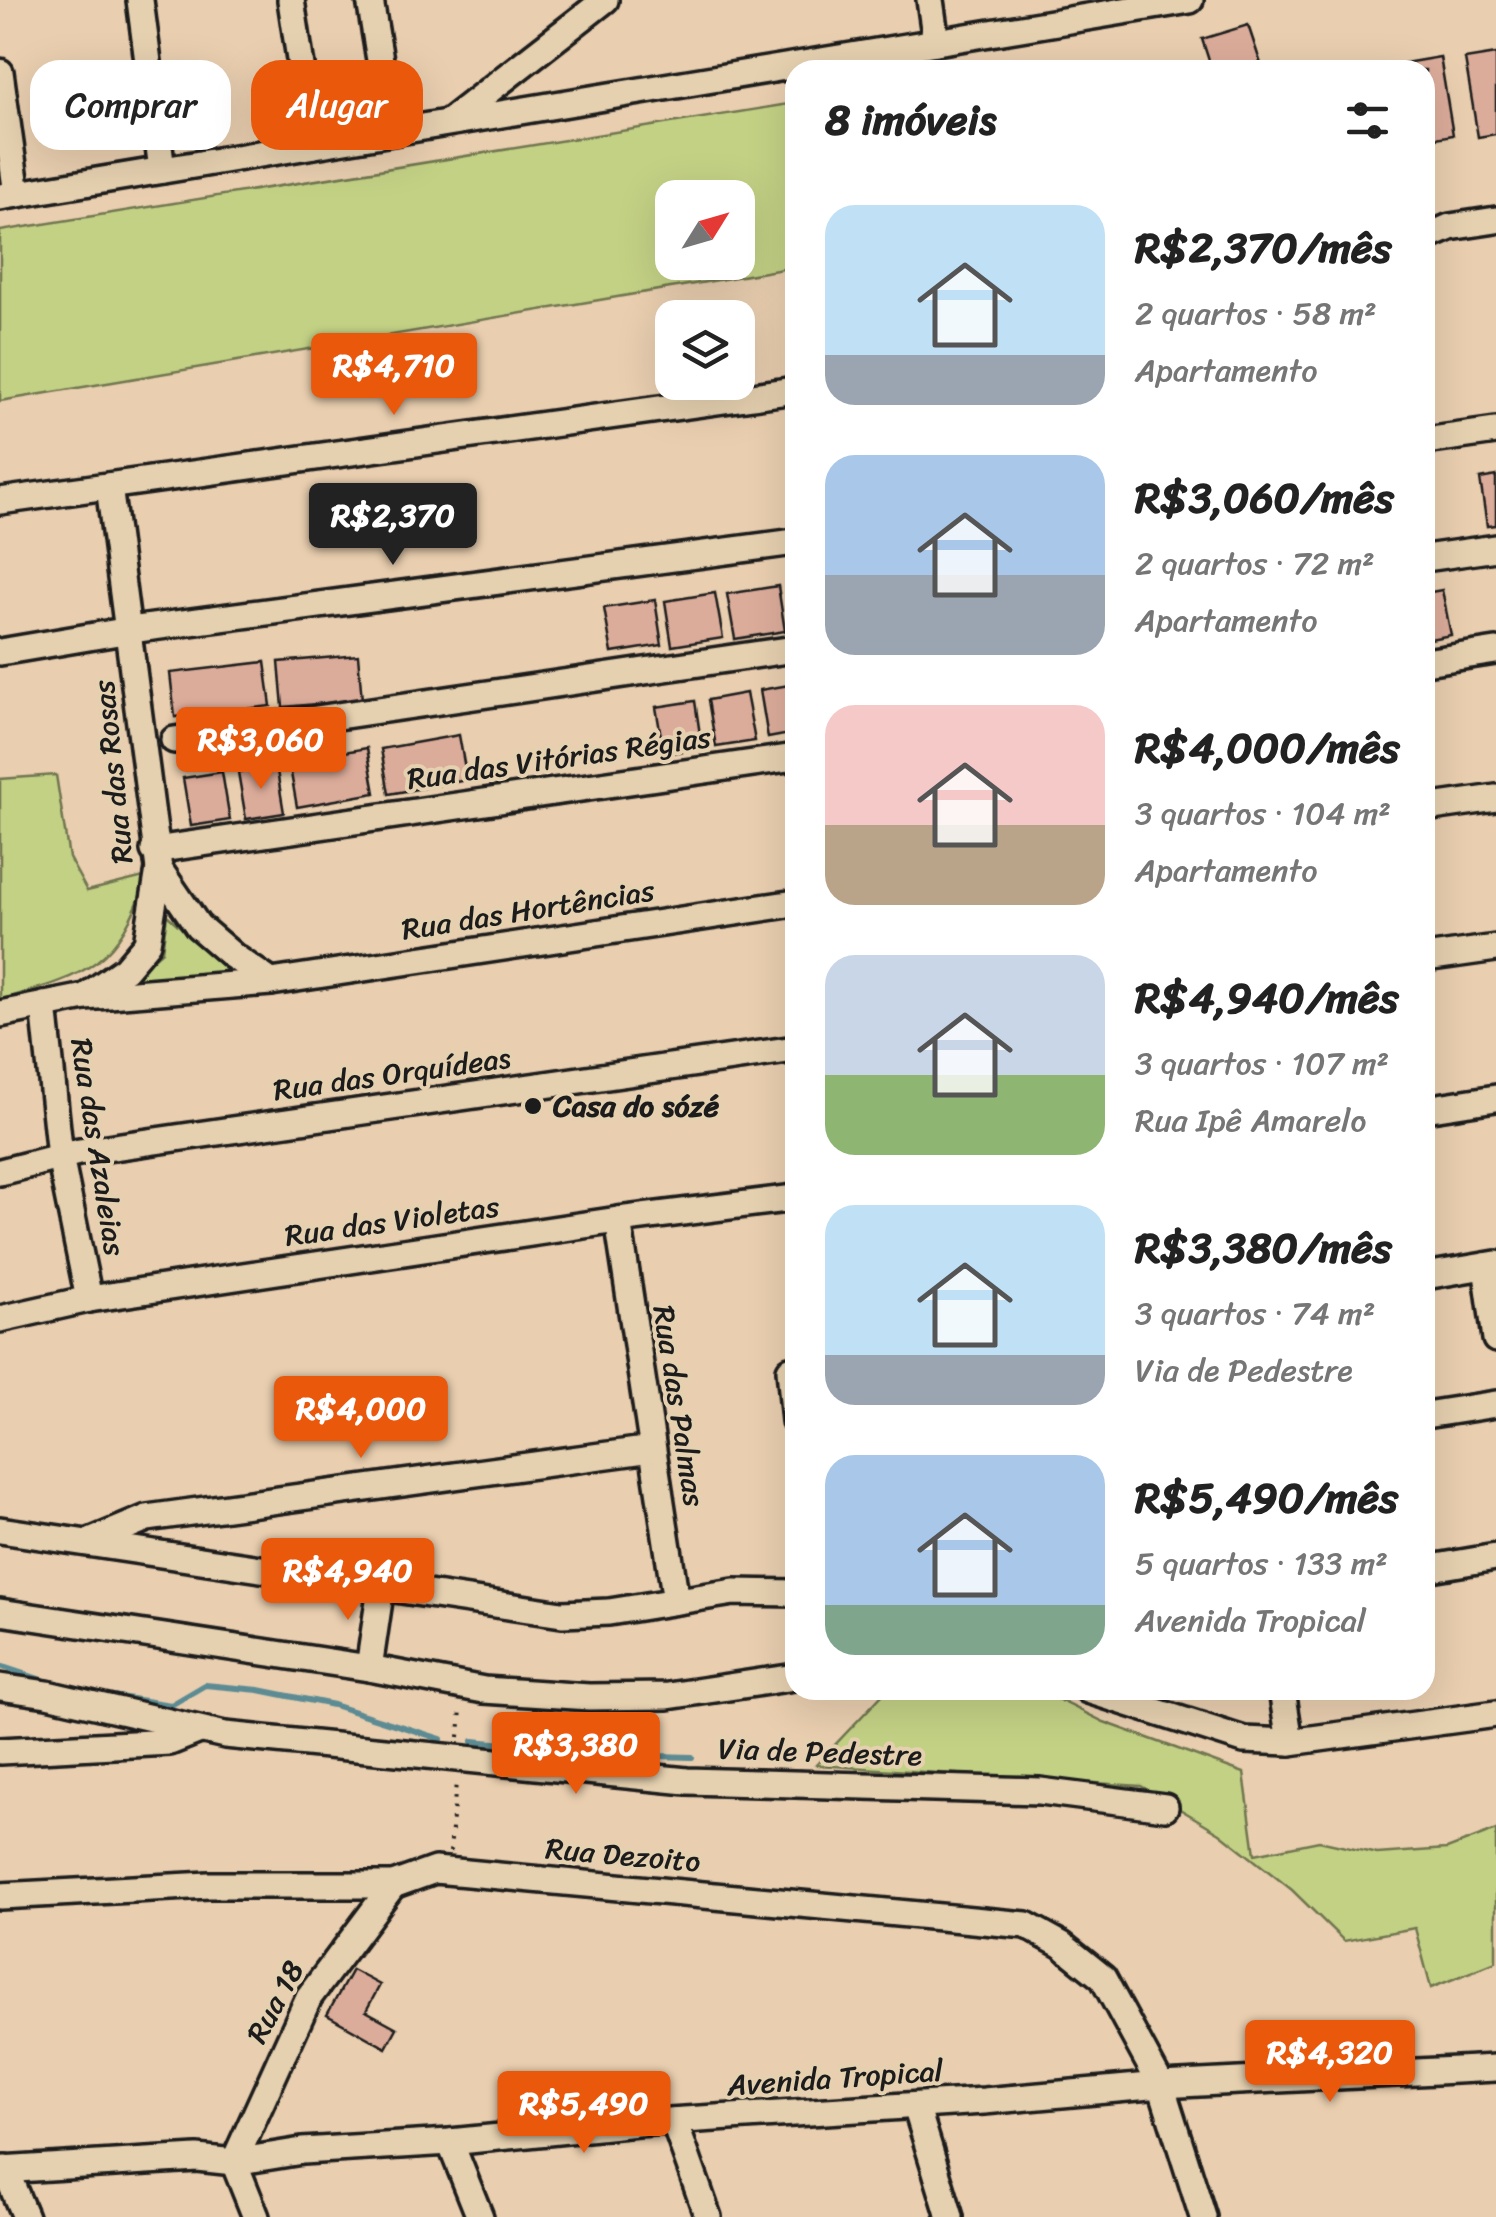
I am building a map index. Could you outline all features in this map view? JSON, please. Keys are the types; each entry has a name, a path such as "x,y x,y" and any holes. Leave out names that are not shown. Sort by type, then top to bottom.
{"street":[{"path":"140,0 162,170"},
{"path":"291,0 300,60"},
{"path":"370,0 380,60"},
{"path":"449,122 605,0"},
{"path":"930,0 936,42"},
{"path":"826,60 936,42 1087,8 1190,0"},
{"path":"423,127 785,67"},
{"path":"0,72 9,195 283,150"},
{"path":"1435,234 1450,227 1496,220"},
{"path":"0,501 785,391"},
{"path":"1435,440 1496,431"},
{"name":"Rua das Rosas","path":"0,1014 85,997 125,969 146,943 156,860 109,486"},
{"path":"0,652 130,630 785,543"},
{"path":"1435,557 1496,548"},
{"path":"174,740 785,650"},
{"path":"1435,660 1496,651"},
{"name":"Rua das Vitórias Régias","path":"156,860 785,758"},
{"path":"1435,807 1496,798"},
{"path":"156,860 198,926 271,982"},
{"name":"Rua das Hortências","path":"85,997 271,982 785,905"},
{"path":"1435,957 1496,948"},
{"name":"Rua das Azaleias","path":"44,1005 60,1156 89,1298"},
{"name":"Rua das Orquídeas","path":"0,1172 60,1156 785,1050"},
{"path":"1435,1107 1496,1098"},
{"name":"Rua das Violetas","path":"0,1318 89,1298 785,1199"},
{"name":"Rua das Palmas","path":"618,1220 676,1601"},
{"path":"1435,1274 1491,1265 1496,1339"},
{"path":"1435,1413 1496,1404"},
{"path":"88,1543 147,1518 652,1449"},
{"path":"0,1530 562,1614 609,1612 734,1592 785,1593"},
{"path":"1435,1567 1496,1557"},
{"path":"370,1668 381,1587"},
{"path":"0,1612 370,1668 484,1690 668,1696 785,1678"},
{"name":"Via de Pedestre","path":"0,1687 225,1735 687,1781 1040,1791 1165,1808"},
{"path":"1140,1700 1244,1740 1290,1742 1496,1714"},
{"path":"1284,1700 1290,1742"},
{"path":"0,1751 170,1742 200,1730"},
{"name":"Rua Dezoito","path":"0,1896 210,1884 392,1884 436,1870 1026,1925 1062,1945 1103,1978 1161,2085 1203,2217"},
{"name":"Rua 18","path":"234,2162 309,1996 392,1884"},
{"name":"Avenida Tropical","path":"2,2169 197,2158 234,2162 302,2151 674,2121 1161,2085 1496,2068"},
{"path":"916,2106 950,2217"},
{"path":"674,2121 708,2217"},
{"path":"450,2142 480,2217"},
{"path":"234,2162 256,2217"},
{"path":"2,2169 25,2217"}],"green space":[{"path":"785,105 785,269 755,274 755,180 655,180 655,280 718,280 0,401 0,231"},
{"path":"56,775 69,858 87,891 148,876 124,931 95,963 56,983 0,1000 0,779"},
{"path":"167,915 236,977 126,982 162,951"},
{"path":"877,1700 1059,1700 1104,1722 1244,1773 1255,1854 1319,1841 1377,1854 1447,1849 1496,1830 1496,1962 1431,1988 1415,1928 1344,1941 1292,1890 1220,1833 1141,1786 816,1765"}],"building":[{"path":"1248,25 1260,60 1209,60 1202,39"},
{"path":"1496,54 1496,134 1478,137 1465,59"},
{"path":"1440,57 1453,135 1435,138 1435,60 1422,60"},
{"path":"1496,476 1496,525 1487,526 1480,479"},
{"path":"778,586 785,631 735,639 727,594"},
{"path":"1442,590 1451,635 1435,638 1435,591"},
{"path":"715,593 723,638 672,646 665,601"},
{"path":"655,600 662,645 612,653 604,608"},
{"path":"358,655 362,700 283,707 279,662"},
{"path":"265,662 271,706 175,717 170,673"},
{"path":"785,686 785,735 768,738 760,690"},
{"path":"746,693 755,741 716,747 708,700"},
{"path":"695,701 702,748 664,754 656,707"},
{"path":"459,735 467,780 389,794 381,749"},
{"path":"367,748 375,793 297,807 289,762"},
{"path":"276,765 284,813 246,819 238,772"},
{"path":"222,772 230,820 191,826 183,778"},
{"path":"352,1970 380,1985 366,2011 397,2028 386,2048 327,2015"}],"waterway":[{"path":"0,1666 54,1684"},
{"path":"106,1695 171,1705 205,1685 259,1690 333,1705 441,1739"},
{"path":"473,1741 618,1755 692,1757"}],"place":[{"name":"Casa do sózé","path":"533,1106"}]}
